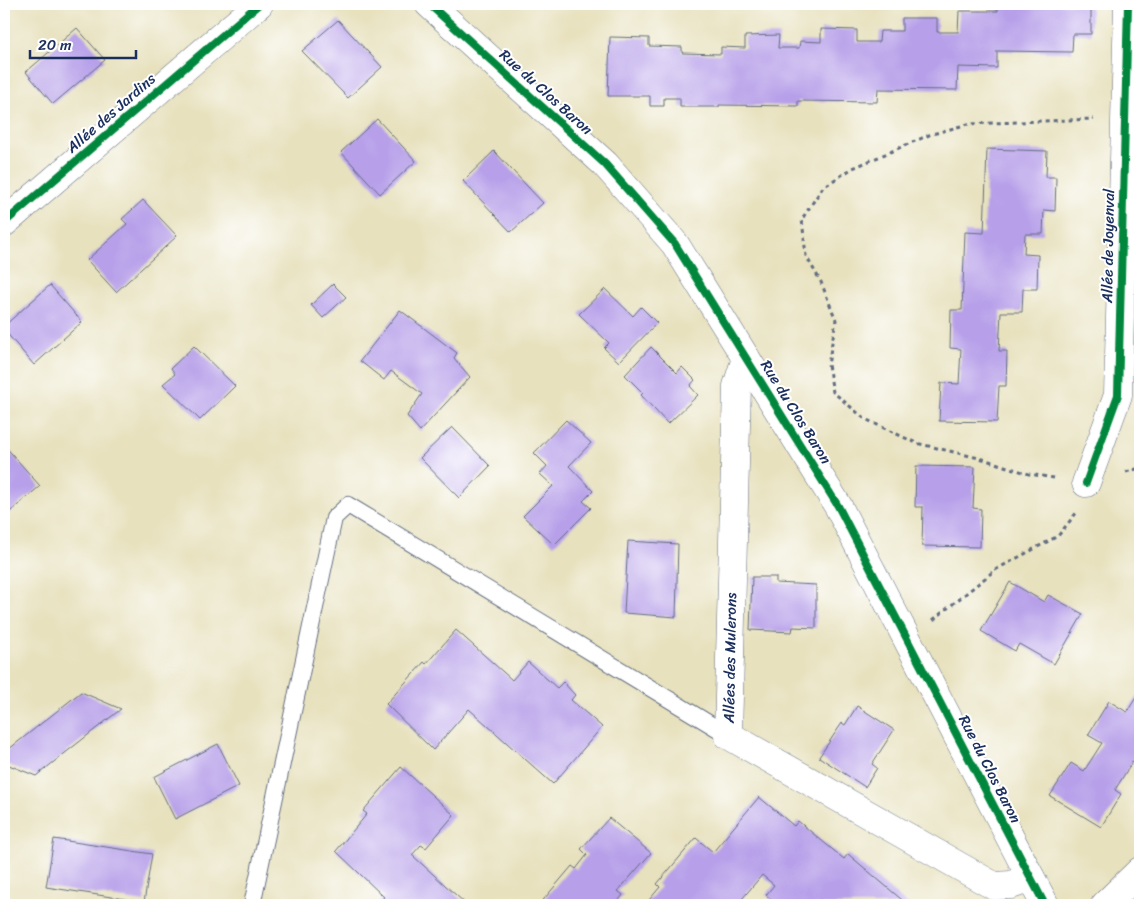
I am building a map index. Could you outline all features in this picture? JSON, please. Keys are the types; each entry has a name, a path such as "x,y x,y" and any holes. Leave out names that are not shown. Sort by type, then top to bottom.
{"street":[{"name":"Allée des Jardins","path":"4,223 259,4"},
{"name":"Rue du Clos Baron","path":"429,4 605,164 676,244 838,506 1045,905"},
{"name":"Allée de Joyenval","path":"1086,483 1118,395 1128,4"},
{"name":"Allées des Mulerons","path":"746,358 737,386 728,735 994,886 1012,885 1031,878"},
{"path":"1106,905 1140,871"}],"lane":[{"path":"252,905 334,518 348,505 728,735"}],"path":[{"path":"908,641 995,570 1058,536 1077,512 1086,483 1029,474 982,458 916,443 865,419 833,392 828,365 836,320 821,282 806,256 802,219 823,187 852,168 929,135 968,124 1125,118"}],"building":[{"path":"998,4 1091,4 1091,34 1073,34 1072,52 997,51 997,68 958,67 957,90 878,89 877,102 798,101 798,106 719,105 719,107 680,107 680,98 664,98 664,106 650,106 650,96 608,96 610,37 649,38 649,46 682,47 682,53 721,54 721,47 745,48 745,36 779,35 778,48 799,48 800,41 821,42 821,29 857,30 857,42 879,42 880,31 902,31 902,18 937,18 937,32 958,32 959,11 998,11"},
{"path":"338,20 382,67 348,98 302,51"},
{"path":"77,28 105,60 53,104 26,72"},
{"path":"377,119 416,161 380,194 341,152"},
{"path":"987,149 1047,151 1046,177 1056,177 1055,211 1044,210 1043,234 1025,234 1024,254 1038,255 1037,289 1023,289 1022,312 1001,312 999,351 1007,351 1006,386 999,386 997,422 939,421 941,383 959,384 961,349 950,348 951,310 962,310 965,232 984,233"},
{"path":"494,151 543,203 511,232 463,181"},
{"path":"143,200 177,236 116,292 87,260 127,224 122,219"},
{"path":"333,284 346,297 323,318 311,305"},
{"path":"50,285 82,322 34,365 4,330 4,326"},
{"path":"605,289 633,316 641,307 657,323 619,362 604,348 609,343 579,314"},
{"path":"400,310 457,353 454,358 470,377 420,431 407,416 422,394 391,371 384,380 360,361"},
{"path":"194,346 235,386 200,420 163,384 175,374 171,368"},
{"path":"651,347 677,373 682,367 695,380 690,386 698,395 668,424 641,395 643,393 625,375"},
{"path":"566,420 591,443 569,466 593,491 583,501 591,508 554,545 523,516 553,486 540,474 547,466 534,453"},
{"path":"452,427 490,466 459,498 420,458"},
{"path":"4,445 40,486 4,517"},
{"path":"916,466 975,467 973,508 981,509 980,547 922,546 923,507 915,507"},
{"path":"628,541 678,544 676,617 624,613"},
{"path":"752,577 776,577 776,583 816,585 816,628 793,627 792,632 750,630"},
{"path":"1010,582 1044,602 1048,595 1083,614 1054,664 1019,644 1015,651 981,631"},
{"path":"456,630 512,680 528,662 557,688 563,682 575,695 571,700 602,727 553,784 469,709 433,750 386,704 424,662 426,664"},
{"path":"1140,691 1140,761 1137,766 1132,762 1115,790 1121,794 1101,827 1050,796 1071,763 1084,771 1102,743 1088,735 1109,701 1127,712"},
{"path":"81,692 121,709 36,776 4,763 4,753"},
{"path":"857,706 894,730 872,764 877,768 865,787 819,757 842,723 845,725"},
{"path":"218,744 239,786 175,819 154,777"},
{"path":"401,767 454,815 426,848 421,845 412,855 467,905 376,905 384,897 336,851 367,814 363,811"},
{"path":"759,797 794,826 798,821 844,859 848,854 908,905 778,905 766,895 774,885 762,875 737,905 645,905 660,887 657,884 696,838 713,852"},
{"path":"609,818 651,853 618,891 623,895 615,905 539,905 572,866 576,869 587,855 581,849"},
{"path":"54,839 152,854 144,902 46,887"}],"cycle path":[{"path":"4,223 259,4"},
{"path":"429,4 605,164 675,244 838,506 1045,905"},
{"path":"1086,483 1118,395 1128,4"}]}
